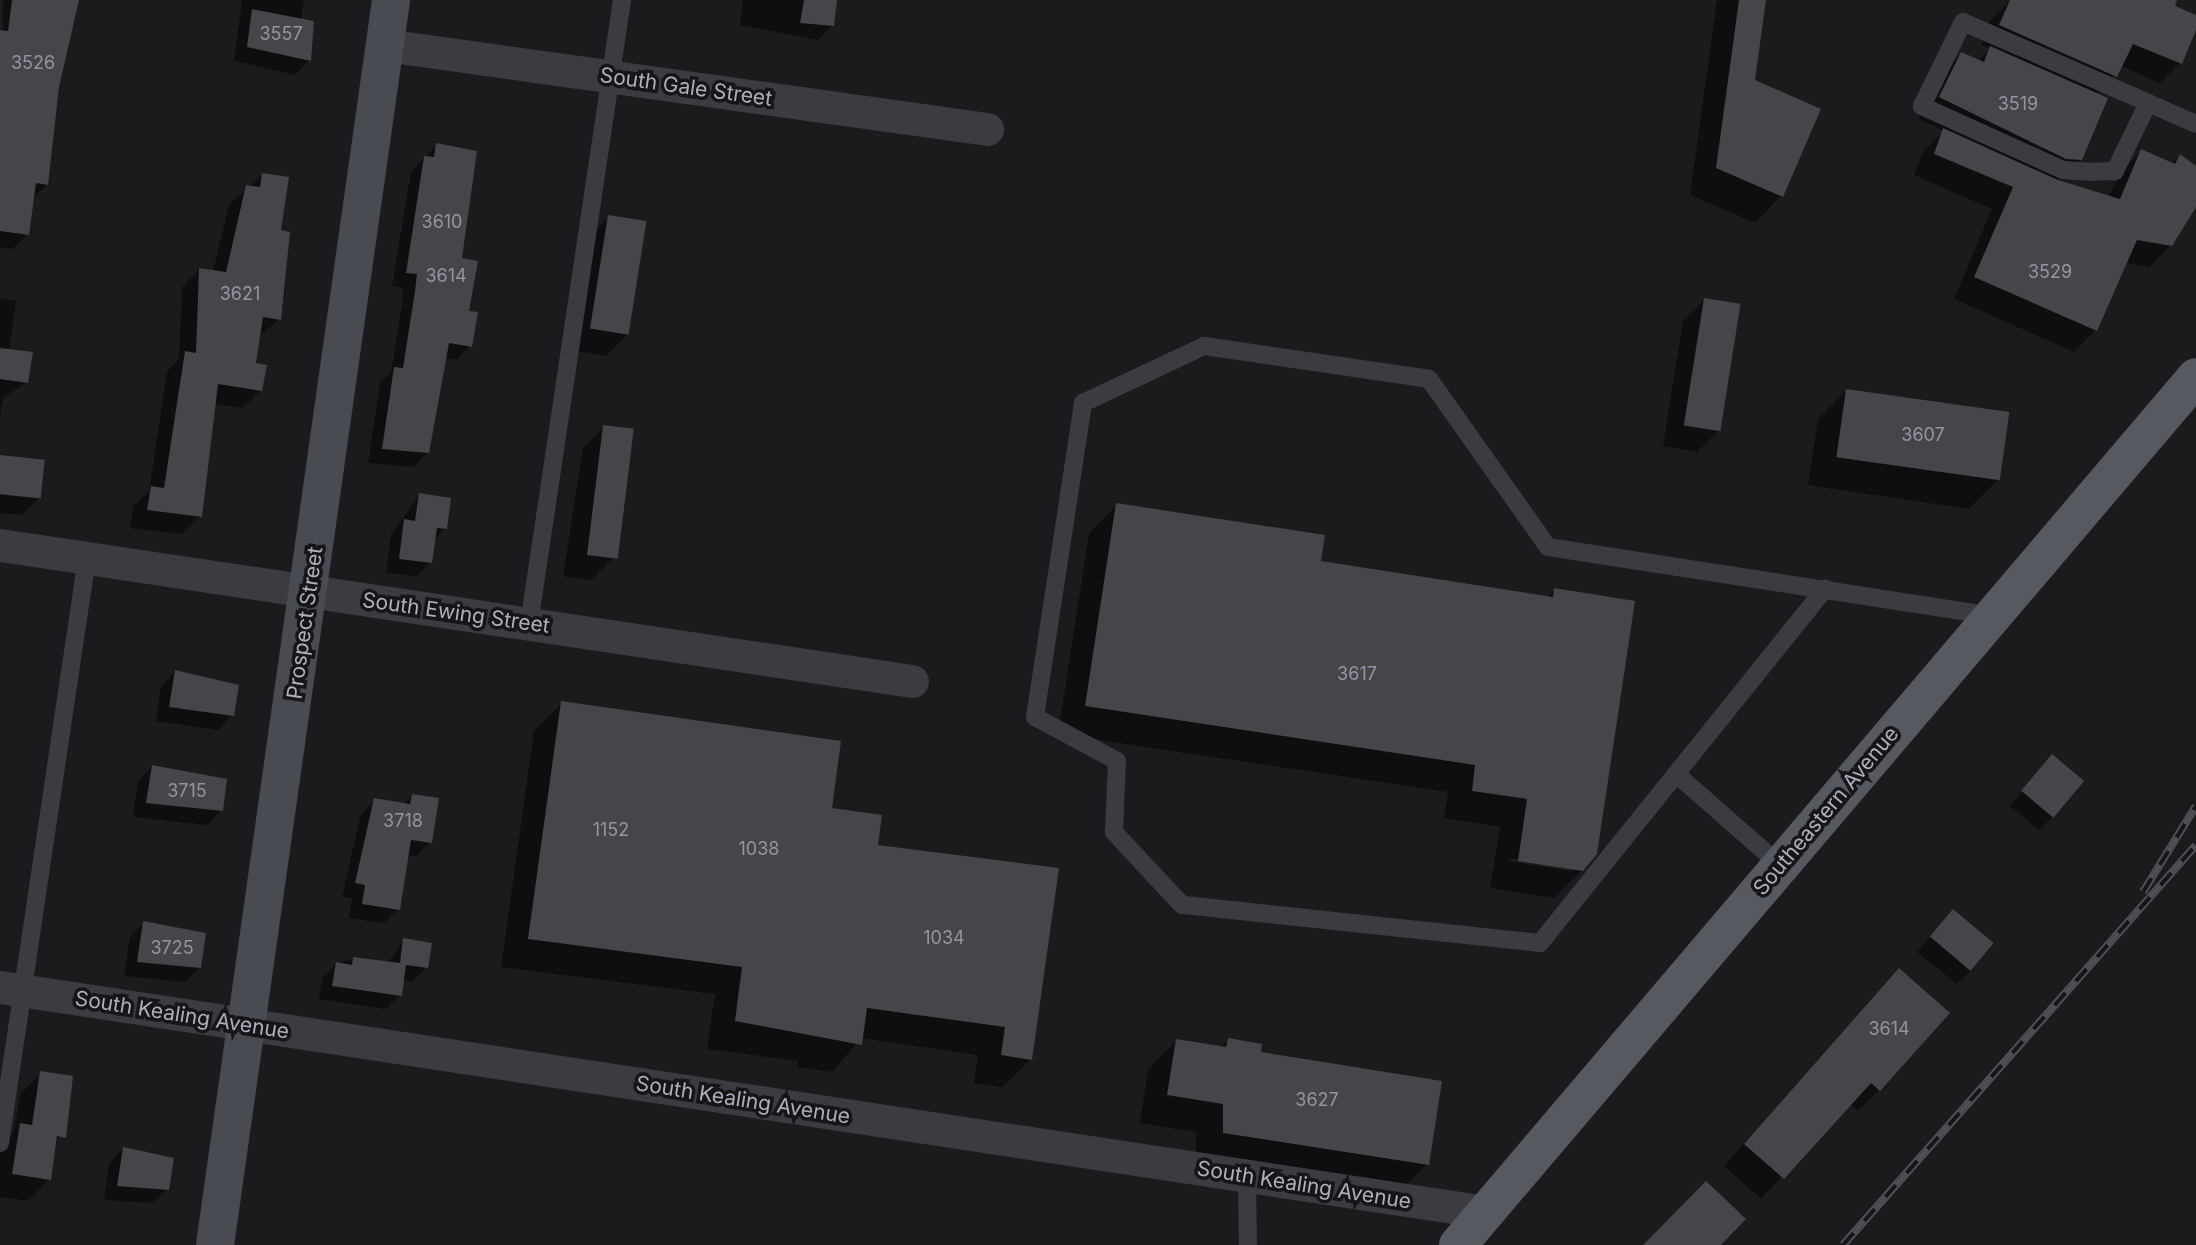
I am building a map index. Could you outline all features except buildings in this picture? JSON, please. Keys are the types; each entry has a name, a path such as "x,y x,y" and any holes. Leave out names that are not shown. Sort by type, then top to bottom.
{"main road":[{"name":"Prospect Street","path":"215,1245 310,592 391,0"},
{"name":"Southeastern Avenue","path":"1458,1245 2196,377"}],"street":[{"name":"South Gale Street","path":"385,45 987,130"},
{"name":"South Ewing Street","path":"0,545 912,681"},
{"name":"South Kealing Avenue","path":"10,989 1486,1212"}],"lane":[{"path":"529,624 622,0"},
{"path":"2148,103 2115,171 2092,172 2063,170 1922,106 1963,22 2196,124"},
{"path":"1825,589 1540,943 1182,905 1114,832 1117,761 1035,717 1083,403 1204,346 1429,379 1548,547 1825,589 1993,616"},
{"path":"0,1143 10,989 86,558"},
{"path":"1676,774 1780,865"},
{"path":"1247,1176 1248,1245"}],"railway":[{"path":"2143,892 2196,806"},
{"path":"1843,1245 2196,845"}]}
